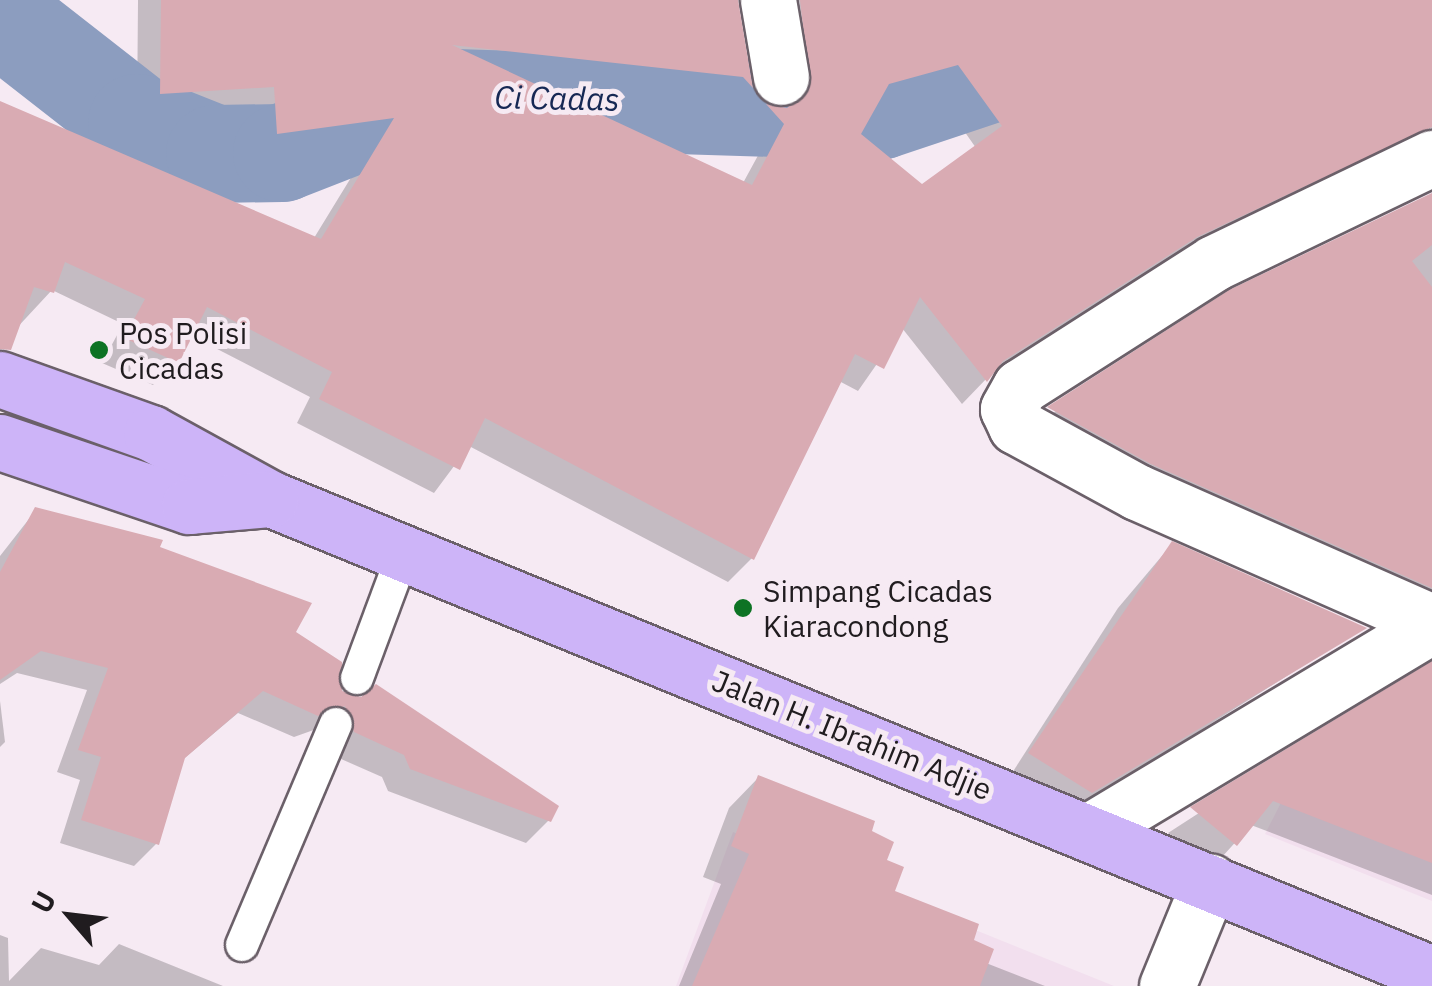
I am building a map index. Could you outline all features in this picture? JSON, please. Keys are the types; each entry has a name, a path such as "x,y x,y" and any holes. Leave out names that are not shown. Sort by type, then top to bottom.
{"main road":[{"name":"Jalan H. Ibrahim Adjie","path":"0,379 151,434 271,499 406,549 1432,974"},
{"name":"Jalan H. Ibrahim Adjie","path":"0,442 190,506 271,499"}],"street":[{"path":"768,0 780,77"},
{"path":"1432,158 1214,262 1020,387 1008,409 1016,426 1137,492 1432,624"},
{"path":"1088,832 1432,624"},
{"path":"1167,986 1210,881"}],"lane":[{"path":"356,678 406,549"},
{"path":"242,944 336,724"}],"shaded area":[{"path":"1432,656 1432,901 1265,834 1330,706"},
{"path":"733,832 1114,986 676,986"}],"building":[{"path":"161,0 738,0 753,88 743,77 452,45 752,185 784,124 766,104 787,108 810,87 800,0 1432,0 1432,127 1197,237 1003,361 987,382 920,297 884,369 855,354 754,560 485,418 460,470 319,399 332,372 207,307 179,363 124,338 145,299 65,262 54,293 34,287 11,350 0,349 0,101 321,239 394,118 277,134 274,87 160,94","holes":["958,65 1002,126 922,184 861,134 889,84"]},
{"path":"1432,193 1432,245 1412,261 1432,287 1432,588 1151,464 1047,407 1229,290"},
{"path":"35,507 163,540 160,547 312,603 296,632 342,662 342,691 361,697 376,684 559,806 551,822 410,769 404,755 354,732 345,706 318,716 263,691 185,758 159,845 81,820 101,757 78,750 108,668 41,651 0,680 0,572"},
{"path":"1172,541 1367,628 1092,793 1028,753"},
{"path":"1432,661 1432,863 1273,801 1237,846 1190,807"},
{"path":"758,775 875,821 872,831 894,842 887,860 904,867 895,891 979,924 974,940 994,949 980,986 692,986 749,854 731,846"}],"waterway":[{"name":"Ci Cadas","path":"0,16 137,123 215,154 282,153 425,97 879,111 1055,52 1145,0"}],"place":[{"name":"Pos Polisi Cicadas","path":"99,350"},
{"name":"Simpang Cicadas Kiaracondong","path":"743,608"}]}
